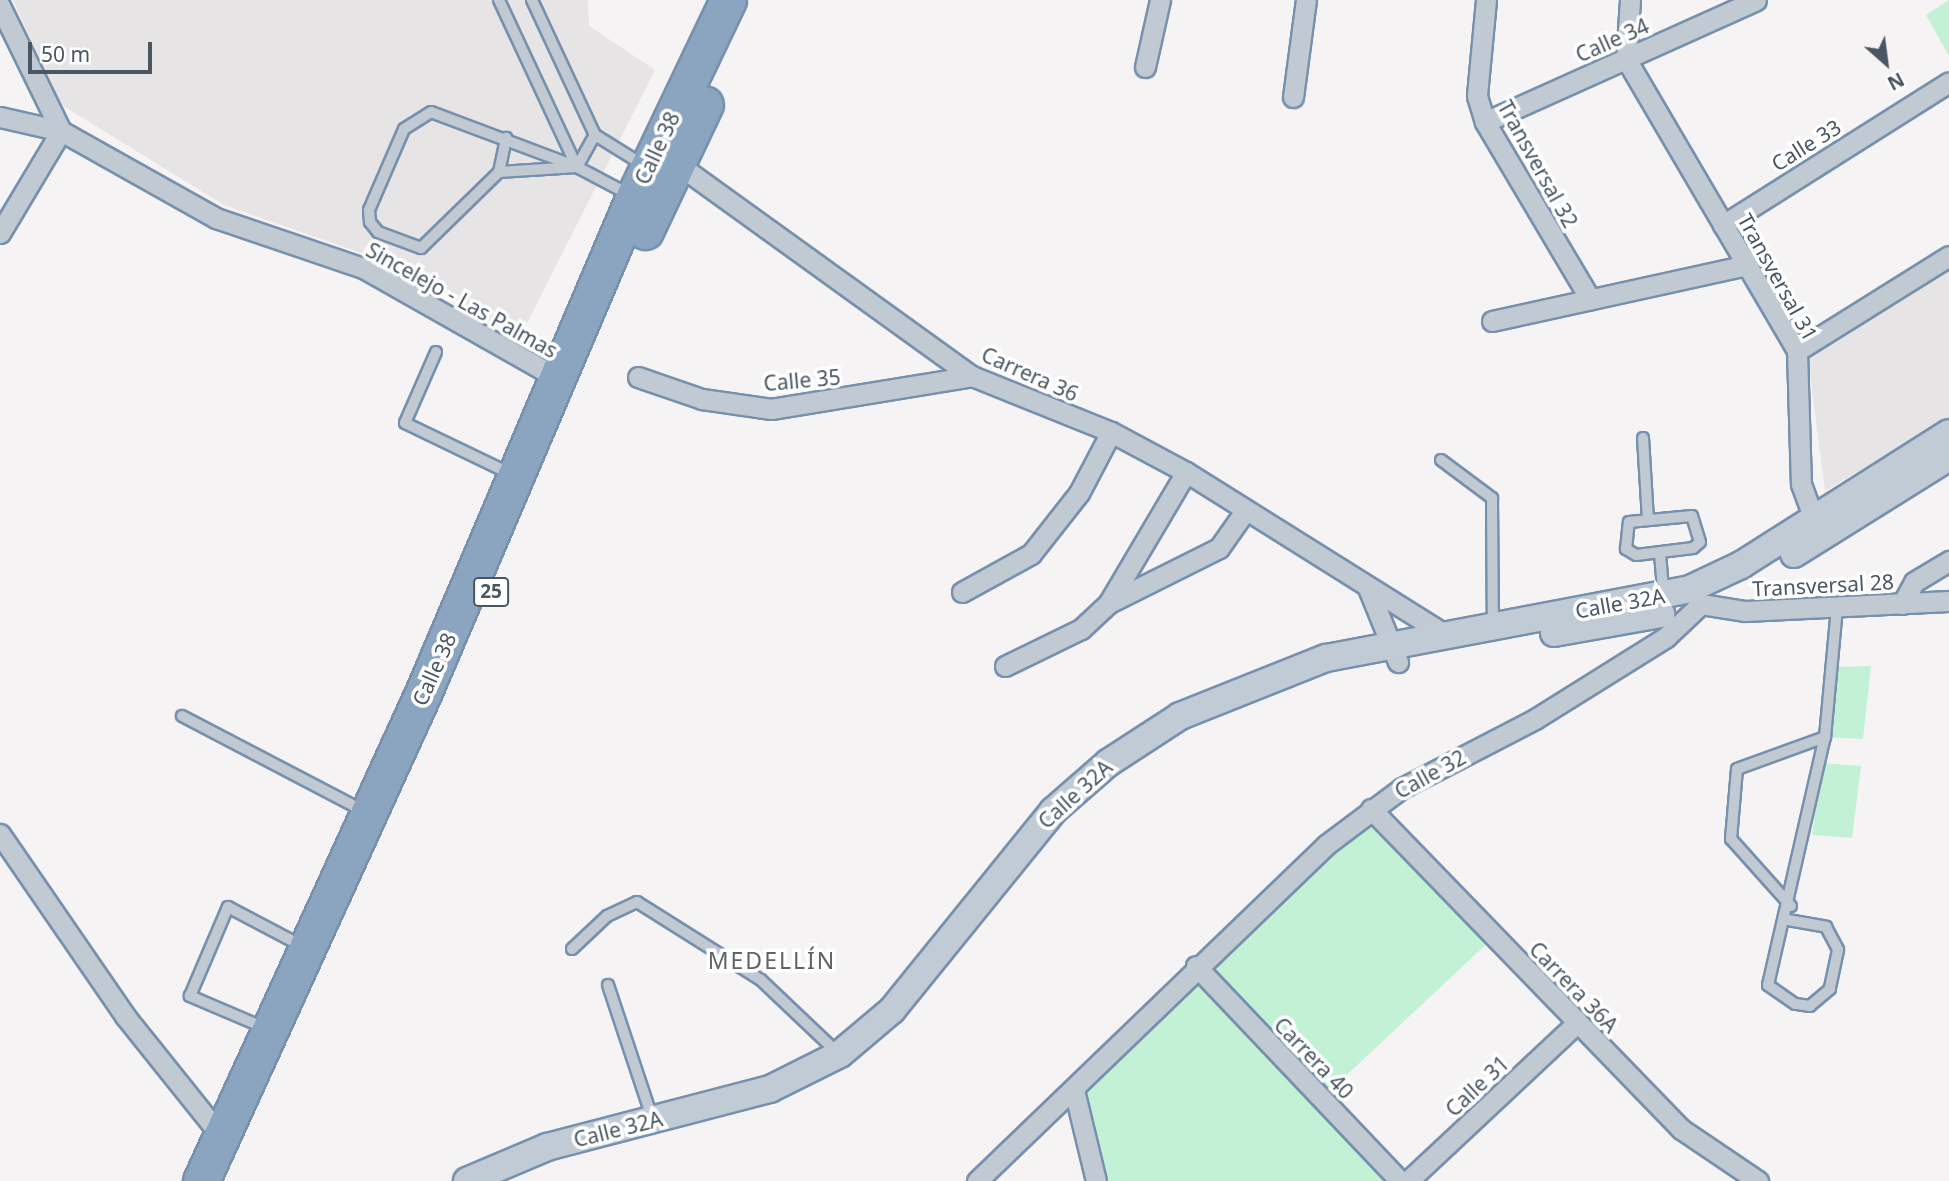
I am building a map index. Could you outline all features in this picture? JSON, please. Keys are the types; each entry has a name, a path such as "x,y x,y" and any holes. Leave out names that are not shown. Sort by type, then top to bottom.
{"highway":[{"name":"Calle 38","path":"215,1168 444,701 728,0"},
{"name":"Calle 38","path":"215,1168 269,1030 370,814 556,377 657,177 751,0"}],"main road":[{"name":"Calle 32","path":"1701,604 1817,529 1949,433"},
{"name":"Calle 32","path":"1769,549 1817,529 1949,457"},
{"name":"Calle 32A","path":"467,1181 547,1147 770,1089 840,1054 901,1000 1025,839 1108,763 1180,716 1240,687 1326,659 1392,644 1664,596 1707,582 1769,549"},
{"path":"1616,604 1701,604 1769,549"},
{"name":"Calle 32A","path":"505,1181 553,1162 778,1104 828,1080 903,1022 1038,850 1119,776 1240,706 1322,678 1392,644 1701,604"}],"street":[{"path":"1144,67 1160,0"},
{"path":"1293,97 1306,0"},
{"name":"Transversal 32","path":"1486,0 1477,96 1485,122 1590,299"},
{"path":"1626,59 1630,0"},
{"name":"Calle 34","path":"1485,122 1756,0"},
{"path":"0,6 61,131 0,233"},
{"name":"Transversal 31","path":"1626,59 1797,351 1801,484 1817,529"},
{"name":"Calle 33","path":"1723,225 1949,82"},
{"name":"Sincelejo - Las Palmas","path":"0,117 61,131 216,218 363,268 556,377"},
{"name":"Carrera 36","path":"657,177 972,376 1111,432 1186,472 1446,635"},
{"path":"1797,351 1949,256"},
{"path":"1492,321 1745,265"},
{"name":"Calle 35","path":"638,377 702,399 771,409 972,376"},
{"path":"962,592 1031,554 1079,493 1111,432"},
{"path":"1108,604 1186,472"},
{"path":"1005,666 1081,629 1108,604 1219,548 1245,511"},
{"path":"1902,604 1914,582 1949,561"},
{"path":"1368,588 1392,644"},
{"name":"Transversal 28","path":"1701,604 1730,611 1949,601"},
{"name":"Calle 32","path":"977,1181 1073,1090 1195,966 1371,808 1535,719 1666,637 1701,604"},
{"path":"1392,644 1404,609"},
{"name":"Carrera 36A","path":"1371,808 1576,1024 1681,1129 1758,1181"},
{"path":"0,834 125,1016 215,1168"},
{"name":"Carrera 40","path":"1195,966 1400,1181"},
{"name":"Calle 31","path":"1408,1181 1576,1024"},
{"path":"1073,1090 1096,1181"}],"lane":[{"path":"499,0 577,167"},
{"path":"532,0 595,135 657,177"},
{"path":"506,138 499,172 432,244 409,246 370,222 369,210 404,129 416,118 448,115 506,138 577,167"},
{"path":"577,167 595,135"},
{"path":"499,172 577,167 657,177"},
{"path":"436,352 405,423 513,475"},
{"path":"1643,438 1648,520"},
{"path":"1441,460 1492,498 1493,626"},
{"path":"1692,516 1699,522 1698,546 1660,554 1626,549 1625,527 1648,520 1692,516"},
{"path":"1660,554 1664,596"},
{"path":"1788,920 1826,927 1838,950 1830,989 1810,1006 1795,1004 1768,985 1788,920 1825,737 1837,607"},
{"path":"181,716 370,814"},
{"path":"1791,906 1731,839 1737,769 1825,737"},
{"path":"572,948 607,916 637,902 761,980 840,1054"},
{"path":"269,1030 190,996 228,907 307,949"},
{"path":"608,985 654,1121"}],"shaded area":[{"path":"13,0 588,0 589,26 655,70 519,339 404,268 224,205 60,104"},
{"path":"1949,270 1949,417 1825,491 1808,359"}],"green space":[{"path":"1949,0 1949,56 1926,15"},
{"path":"1871,666 1863,739 1827,737 1835,667"},
{"path":"1822,763 1861,766 1852,838 1812,835"},
{"path":"1371,809 1494,937 1322,1098 1400,1181 1096,1181 1074,1090"}],"district":[{"name":"MEDELLÍN","path":"772,960"}]}
